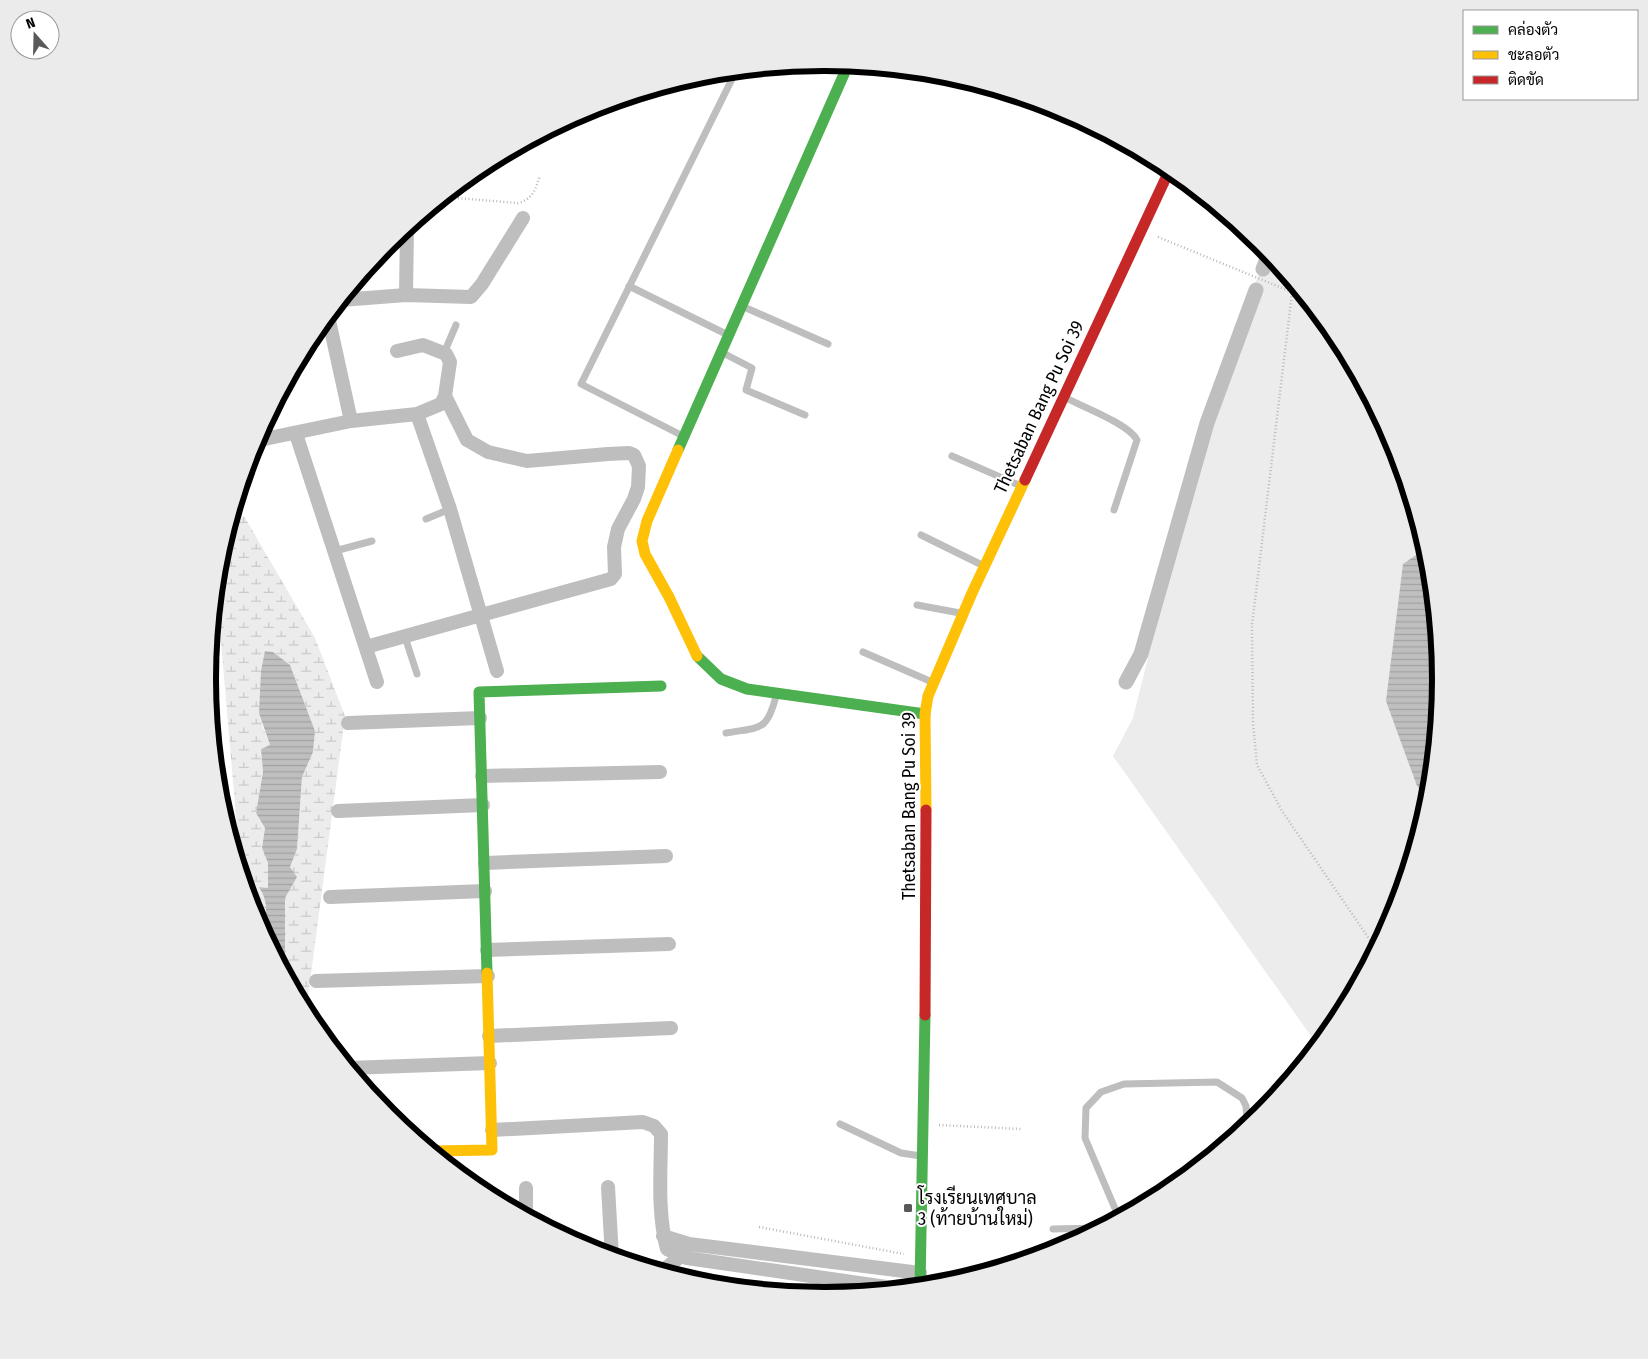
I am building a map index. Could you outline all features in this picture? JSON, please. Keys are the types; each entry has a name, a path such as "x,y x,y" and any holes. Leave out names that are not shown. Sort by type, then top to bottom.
{"street":[{"path":"845,72 643,530 642,541 645,554 669,597 690,644 704,665 721,679 747,689 925,714"},
{"name":"Thetsaban Bang Pu Soi 39","path":"920,1280 927,885 925,714 932,682 1140,229 1166,177"},
{"path":"349,299 406,295 471,297 482,284 523,218"},
{"path":"406,295 407,237"},
{"path":"330,325 351,421"},
{"path":"265,439 351,421 417,414 441,404 445,396 450,362 444,354 423,345 396,351"},
{"path":"366,647 480,616 614,576 614,547 618,529 634,499 638,487 639,466 634,455 629,453 527,461 488,452 468,440 445,396"},
{"path":"417,414 450,509 497,671"},
{"path":"296,434 377,682"},
{"path":"441,1152 492,1150 479,692 661,686"},
{"path":"348,723 480,718"},
{"path":"482,776 660,772"},
{"path":"338,811 483,805"},
{"path":"484,863 666,856"},
{"path":"330,897 485,891"},
{"path":"487,950 669,944"},
{"path":"316,981 488,976"},
{"path":"489,1036 671,1028"},
{"path":"356,1068 490,1063"},
{"path":"492,1130 643,1122 654,1126 661,1134 663,1236 667,1248 681,1256 697,1260 874,1285"},
{"path":"608,1187 612,1249"},
{"path":"526,1188 526,1209"},
{"path":"663,1236 689,1244 920,1280"},
{"path":"667,1267 681,1256"}],"lane":[{"path":"684,436 581,384 732,78"},
{"path":"629,286 728,335"},
{"path":"742,306 828,344"},
{"path":"444,354 456,325"},
{"path":"721,351 752,368 746,390 805,415"},
{"path":"1063,397 1119,425 1132,433 1137,440 1114,510"},
{"path":"952,456 1022,486"},
{"path":"426,519 450,509"},
{"path":"921,535 985,566"},
{"path":"334,551 372,541"},
{"path":"916,605 963,614"},
{"path":"405,637 417,674"},
{"path":"863,652 932,682"},
{"path":"726,733 759,727 766,723 771,717 777,693"},
{"path":"1117,1212 1086,1138 1086,1108 1102,1092 1124,1084 1217,1082 1242,1098 1246,1106 1247,1117"},
{"path":"840,1124 901,1153 921,1156"},
{"path":"1053,1229 1086,1228"}],"path":[{"path":"453,198 518,203 528,200 533,194 540,176"},
{"path":"1140,229 1292,293 1252,625 1253,723 1257,765 1282,811 1372,944"},
{"path":"922,1124 1021,1128"},
{"path":"760,1227 920,1257"}],"green space":[{"path":"1263,259 1307,309 1351,375 1370,410 1400,484 1419,553 1403,564 1417,786 1422,792 1421,798 1412,837 1400,875 1370,949 1351,984 1314,1040 1113,756 1133,718 1198,456"},
{"path":"244,516 315,638 345,716 308,1001 283,959 285,958 285,898 296,878 290,867 297,849 302,777 313,752 315,731 290,665 262,725 270,745 261,749 263,772 256,813 265,828 262,848 268,863 268,888 259,887 264,898 265,919 238,845 219,619 227,561 237,518"}],"shaded area":[{"path":"1419,553 1431,640 1431,719 1422,792 1417,786 1386,701 1403,564"},
{"path":"265,651 273,652 290,665 315,731 313,752 302,777 297,849 290,867 297,877 285,898 285,958 283,959 265,919 264,898 259,887 268,888 268,863 262,848 265,828 256,813 263,772 261,749 270,745 259,713 261,671"}],"waterway":[{"path":"1263,269 1266,262"},
{"path":"1126,682 1141,654 1207,423 1256,290"}],"traffic: fast":[{"path":"678,450 845,72"},
{"path":"697,656 721,679 747,689 925,714"},
{"path":"487,973 479,692 661,686"},
{"path":"920,1280 925,1015"}],"traffic: slow":[{"path":"678,450 647,521 642,541 645,554 669,597 697,656"},
{"path":"926,810 925,714 928,696 972,593 1025,480"},
{"path":"440,1151 492,1150 487,973"}],"traffic: jam":[{"path":"1025,480 1166,177"},
{"path":"925,1015 926,810"}],"place":[{"name":"โรงเรียนเทศบาล 3 (ท้ายบ้านใหม่)","path":"908,1208"}]}
